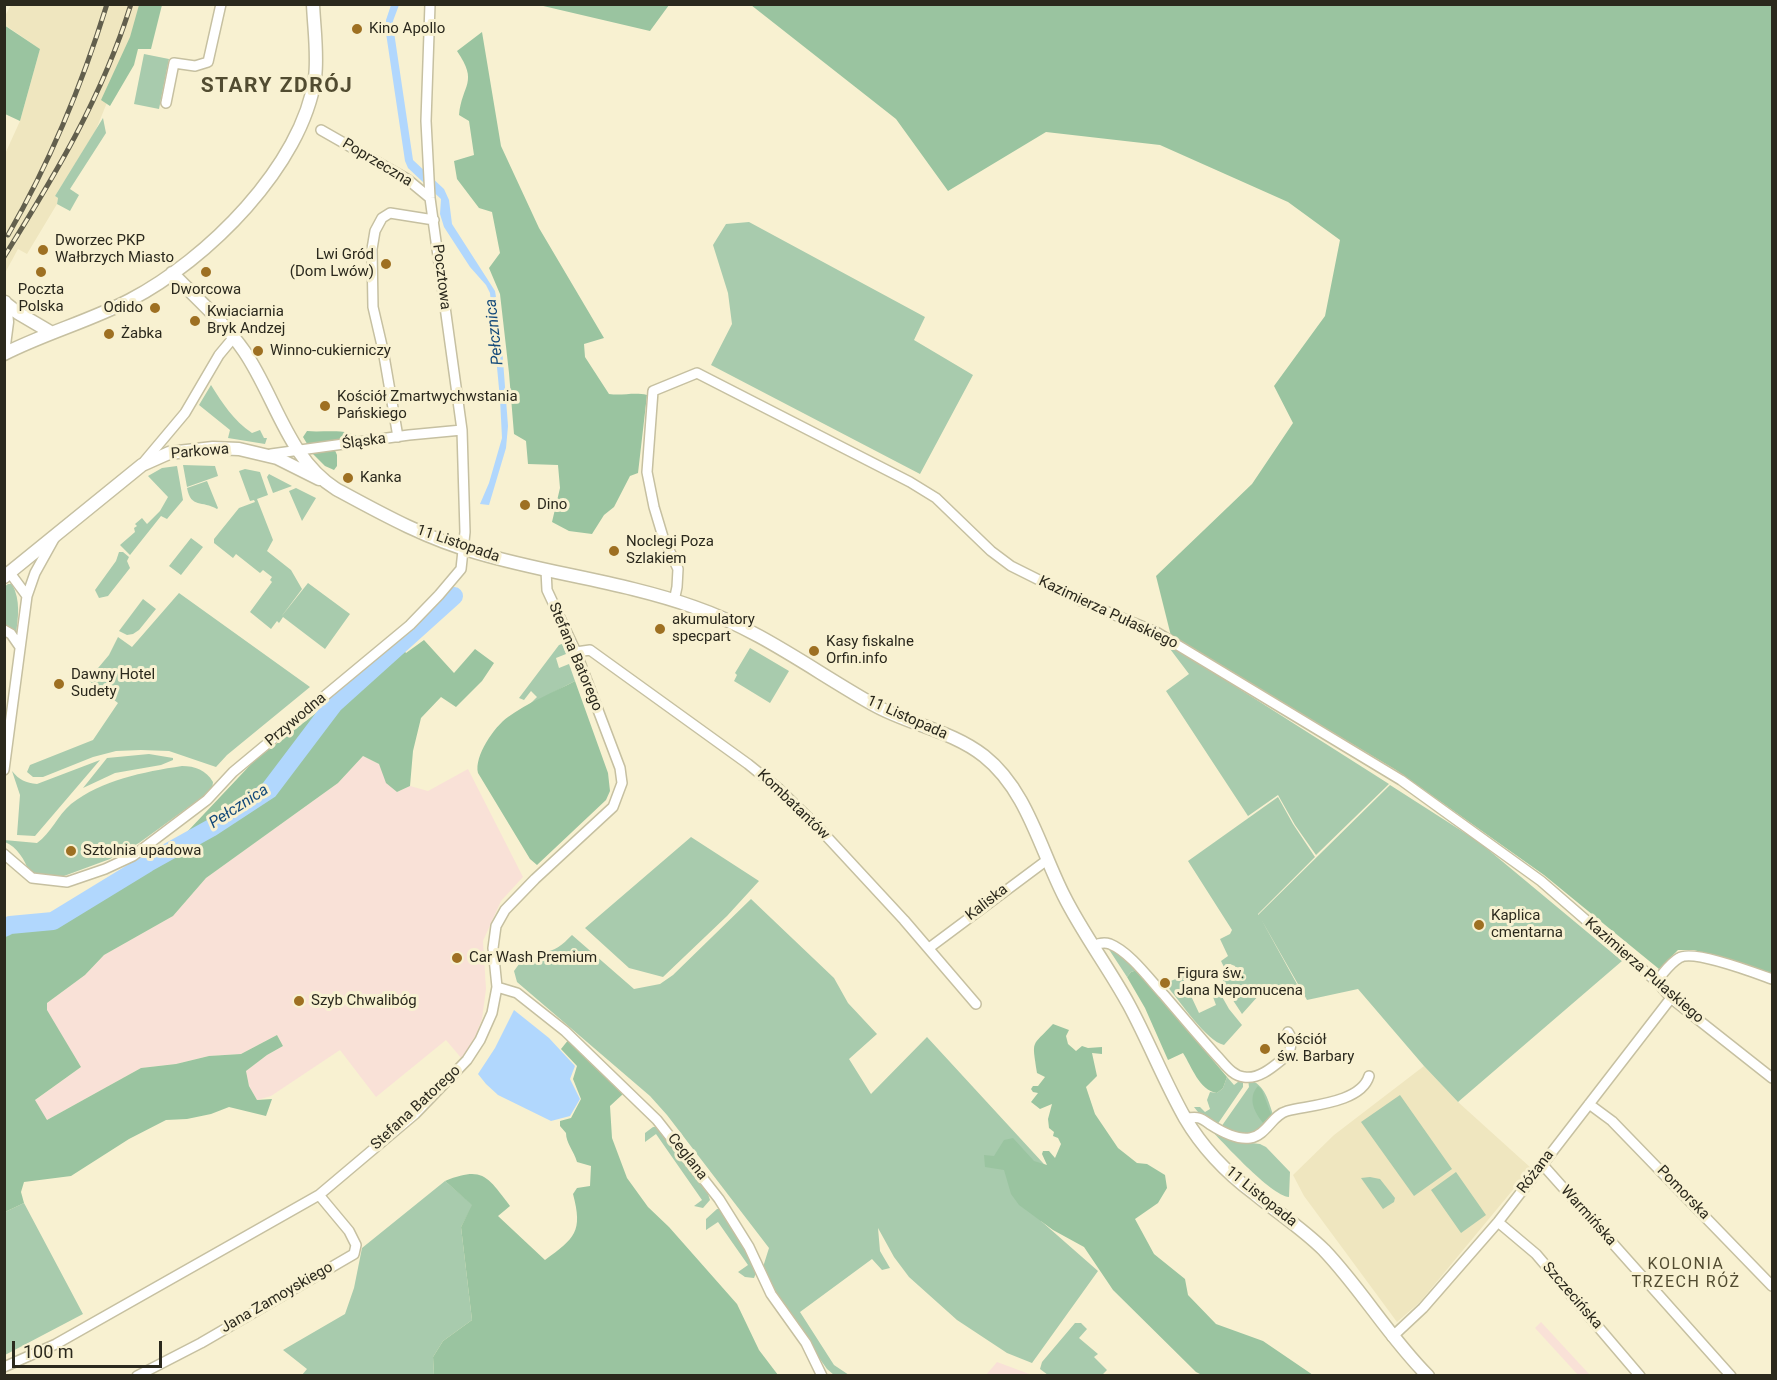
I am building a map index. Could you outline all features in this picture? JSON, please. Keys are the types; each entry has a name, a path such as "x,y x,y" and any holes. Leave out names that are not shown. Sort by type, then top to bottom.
{"main road":[{"path":"4,354 130,300 201,251 255,197 285,156 300,126 315,78 313,4"},
{"name":"11 Listopada","path":"172,273 234,337 254,365 299,451 325,482 410,528 464,549 674,601 744,627 875,705 974,749 1001,772 1014,789 1063,894 1125,997 1185,1118 1213,1155 1238,1180 1324,1250 1392,1337 1428,1376"},
{"path":"4,345 7,322 4,302 52,333"},
{"name":"Parkowa","path":"6,573 142,465 170,453 205,448 238,449 289,463 325,482"}],"street":[{"path":"166,102 174,63 195,66 208,62 221,4"},
{"name":"Pocztowa","path":"430,4 426,121 430,195 462,430 464,549"},
{"name":"Poprzeczna","path":"321,130 407,179 430,195"},
{"path":"398,437 373,307 372,249 375,231 382,218 390,213 434,220"},
{"name":"Parkowa","path":"142,465 185,413 219,355 234,337"},
{"name":"Kazimierza Pułaskiego","path":"674,601 678,569 663,537 647,472 653,391 698,372 910,482 936,498 991,551 1011,566 1081,601 1156,632 1401,780 1541,881 1656,981 1671,998 1773,1078"},
{"name":"Śląska","path":"266,455 462,430"},
{"path":"4,770 27,596 35,573 56,535"},
{"name":"Przywodna","path":"4,854 32,878 67,882 105,869 133,856 207,800 233,772 410,624 440,595 460,569 464,549"},
{"name":"Stefana Batorego","path":"4,1367 56,1344 319,1196 415,1114 467,1060 480,1040 492,1013 497,987 493,948 496,926 505,910 535,879 613,807 622,783 620,768 576,652 547,590 546,570"},
{"path":"6,573 27,596"},
{"path":"4,630 11,634 20,647"},
{"name":"Kombatantów","path":"576,652 590,651 748,764 816,825 929,948 976,1004"},
{"name":"Kaliska","path":"929,948 1047,860"},
{"path":"1093,946 1108,943 1125,954 1235,1074 1246,1078 1257,1076 1289,1054 1292,1039 1288,1032"},
{"path":"1656,981 1677,958 1685,955 1729,964 1773,979"},
{"name":"Ceglana","path":"497,987 517,993 565,1031 651,1113 719,1199 749,1247 771,1294 806,1343 822,1376"},
{"name":"Różana","path":"1392,1337 1423,1308 1498,1222 1671,998"},
{"path":"1185,1118 1200,1118 1236,1137 1251,1138 1263,1132 1283,1112 1344,1099 1367,1083 1369,1076"},
{"name":"Pomorska","path":"1589,1104 1612,1121 1773,1286"},
{"name":"Warmińska","path":"1542,1164 1731,1376"},
{"name":"Jana Zamoyskiego","path":"137,1376 201,1343 354,1254 356,1245 349,1231 319,1196"},
{"name":"Szczecińska","path":"1498,1222 1536,1254 1640,1376"}],"shaded area":[{"path":"11,5 143,5 139,24 95,132 55,196 58,198 57,204 27,254 18,249 5,273 5,154 20,121 40,49 5,25 5,16"},
{"path":"363,756 379,764 397,792 410,786 428,791 468,769 523,877 501,901 483,941 486,989 482,1019 474,1040 462,1059 446,1040 376,1097 340,1050 271,1096 257,1100 249,1086 246,1071 283,1046 277,1035 241,1054 209,1056 176,1064 141,1068 47,1120 34,1101 81,1067 46,1010 47,1003 85,975 104,955 173,916 206,878 338,783"},
{"path":"1424,1066 1458,1102 1531,1168 1420,1302 1397,1322 1304,1196 1293,1175 1334,1135"},
{"path":"1541,1322 1590,1375 1578,1375 1535,1328"},
{"path":"997,1362 1032,1375 986,1375"}],"green space":[{"path":"139,5 162,5 151,49 138,49 134,65 110,106 101,100 130,37"},
{"path":"539,5 669,5 650,31"},
{"path":"751,5 1772,5 1772,973 1694,950 1678,950 1659,969 1544,875 1396,770 1171,636 1156,576 1252,484 1293,423 1274,386 1325,316 1340,240 1288,202 1160,145 1046,132 948,191 896,119"},
{"path":"4,25 40,49 20,121 5,114"},
{"path":"482,32 501,146 539,228 604,338 584,344 585,357 609,394 647,395 638,473 630,476 614,507 604,515 592,534 569,531 552,522 560,488 558,465 528,464 526,441 514,434 500,294 489,268 500,253 492,212 479,208 457,179 454,161 474,155 469,121 459,115 468,77 464,62 457,51"},
{"path":"144,54 169,59 159,109 134,104"},
{"path":"103,118 106,133 70,189 79,195 70,211 57,204 58,198 55,196"},
{"path":"749,222 925,317 914,340 973,375 920,474 711,365 732,324 728,293 713,245 726,224"},
{"path":"211,385 239,423 252,433 260,430 264,438 267,438 265,444 228,438 230,430 199,405"},
{"path":"307,431 350,433 360,439 309,447 303,437"},
{"path":"334,448 337,455 337,466 334,470 325,466 312,453 313,451"},
{"path":"183,465 215,466 218,476 187,487"},
{"path":"177,466 183,500 167,519 161,516 130,555 120,545 135,532 134,528 137,526 135,524 142,518 147,524 160,511 168,497 148,476 162,468"},
{"path":"245,469 260,472 268,495 257,499 273,540 267,551 291,570 302,589 281,617 308,583 350,614 325,649 283,617 271,629 250,612 272,582 270,580 272,577 263,570 260,573 236,554 233,558 214,543 214,539 239,508 255,502 250,501 239,471"},
{"path":"269,474 292,486 273,493 267,477"},
{"path":"207,481 217,509 194,502 189,495 187,488"},
{"path":"296,488 316,498 302,521 289,491"},
{"path":"191,538 203,547 181,575 169,566"},
{"path":"119,552 129,557 127,561 130,568 108,596 99,598 95,590 116,561"},
{"path":"12,584 18,603 16,635 5,624 4,587"},
{"path":"179,593 310,687 227,755 216,767 169,751 116,751 93,757 43,777 33,777 27,772 30,765 93,740 118,703 88,680 109,655 118,637 132,647"},
{"path":"143,599 156,609 133,634 127,635 119,631"},
{"path":"424,640 454,673 475,649 494,663 482,681 456,707 441,697 421,718 413,751 410,786 397,792 386,783 379,764 363,756 338,783 206,878 173,916 104,955 85,975 47,1003 47,1010 81,1067 35,1100 47,1120 141,1068 176,1064 209,1056 241,1054 277,1035 283,1046 246,1071 249,1086 257,1100 272,1099 266,1116 229,1107 187,1119 166,1120 129,1139 71,1176 24,1182 21,1192 24,1203 5,1212 5,922 21,919 47,921 71,913 187,832 254,761 355,683 399,644 406,653"},
{"path":"1164,641 1389,784 1316,855 1278,795 1248,816 1166,691 1189,674"},
{"path":"562,644 566,654 556,658 559,668 569,664 575,681 529,705 537,697 531,691 524,700 519,698"},
{"path":"750,648 789,671 770,703 734,681 737,675 735,673"},
{"path":"575,681 608,773 610,791 606,800 537,865 530,859 478,773 479,758 491,735 508,717 532,702"},
{"path":"149,754 173,758 173,760 161,765 115,773 83,788 107,758"},
{"path":"100,760 35,836 17,835 20,795 12,771 17,777 37,784"},
{"path":"182,766 196,768 207,774 213,782 212,790 139,843 110,859 64,876 50,878 29,872 20,854 4,840 37,843 71,804 96,789 138,774"},
{"path":"1390,785 1479,842 1622,961 1458,1102 1358,989 1307,1000 1261,919 1298,986 1276,993 1268,985 1242,1014 1223,985 1223,979 1238,974 1235,966 1230,964 1224,967 1221,961 1228,956 1220,939 1230,934 1232,930 1188,861 1278,797 1315,857 1258,915"},
{"path":"691,837 759,881 727,916 663,977 629,968 585,928"},
{"path":"751,899 834,978 848,1003 877,1034 849,1059 871,1094 927,1037 1066,1188 1041,1221 1098,1271 1032,1363 1007,1353 957,1320 909,1277 894,1257 878,1228 880,1251 890,1268 882,1270 872,1259 800,1312 834,1365 849,1375 834,1375 817,1355 772,1286 763,1267 769,1248 667,1115 650,1096 517,982 514,971 527,953 536,958 541,952 558,947 572,935 634,989 660,984 673,975"},
{"path":"1108,948 1115,950 1137,970 1131,972 1127,977"},
{"path":"1137,970 1227,1077 1223,1088 1217,1093 1201,1083 1183,1053 1168,1060 1145,1008 1127,977 1131,972"},
{"path":"1186,975 1188,977 1183,979 1199,1013 1216,1005 1213,997 1220,993 1242,1025 1224,1045 1201,1028 1167,986 1168,982"},
{"path":"1053,1024 1069,1030 1066,1036 1068,1044 1076,1051 1082,1046 1102,1047 1102,1054 1092,1053 1097,1076 1086,1087 1095,1114 1118,1148 1137,1163 1147,1164 1165,1175 1167,1188 1158,1203 1135,1219 1154,1254 1185,1279 1188,1295 1216,1324 1263,1341 1313,1375 1204,1376 1196,1372 1113,1290 1084,1247 1053,1230 1019,1205 1011,1194 1004,1170 985,1167 984,1155 994,1156 1004,1140 1013,1138 1034,1161 1047,1165 1043,1151 1049,1151 1055,1158 1061,1144 1049,1128 1048,1119 1052,1104 1040,1109 1031,1102 1038,1093 1031,1089 1033,1086 1038,1086 1045,1077 1037,1073 1035,1044"},
{"path":"569,1039 623,1094 610,1106 612,1138 627,1178 648,1207 669,1227 737,1304 759,1350 778,1375 434,1375 433,1357 443,1341 472,1320 461,1227 472,1205 445,1181 476,1174 489,1181 510,1206 498,1216 545,1260 563,1246 574,1233 577,1217 573,1194 577,1188 590,1186 591,1166 577,1162 566,1133 560,1126 560,1121 571,1118 581,1099 573,1079 577,1066 561,1049"},
{"path":"1227,1077 1234,1085 1243,1078 1243,1087 1217,1125 1194,1107 1200,1107 1205,1112 1210,1109 1207,1100 1210,1092 1217,1093 1223,1088"},
{"path":"1248,1079 1263,1089 1274,1117 1253,1135 1237,1134 1221,1127 1249,1087"},
{"path":"1258,1086 1262,1090 1272,1117 1265,1125 1253,1106 1253,1095"},
{"path":"1400,1095 1452,1169 1414,1196 1361,1122"},
{"path":"1207,1126 1235,1141 1260,1144 1266,1147 1290,1172 1289,1197 1259,1178"},
{"path":"657,1127 708,1194 710,1200 703,1208 694,1206 702,1200 656,1134 645,1142 645,1133"},
{"path":"1456,1172 1486,1215 1461,1233 1431,1190"},
{"path":"1361,1178 1380,1179 1395,1198 1394,1202 1383,1209"},
{"path":"445,1181 473,1205 461,1227 472,1320 443,1341 433,1357 434,1375 302,1375 307,1369 283,1350 345,1314 354,1288 362,1248"},
{"path":"24,1203 83,1314 5,1355 5,1212"},
{"path":"717,1209 721,1209 752,1263 756,1273 754,1278 745,1277 738,1272 748,1265 718,1222 706,1230 706,1219"},
{"path":"1075,1323 1081,1323 1087,1329 1079,1338 1098,1354 1094,1357 1107,1370 1102,1375 1048,1375 1040,1369 1042,1362"}],"water":[{"path":"391,5 399,5 393,21 413,160 444,189 449,200 452,224 495,291 500,321 508,426 506,448 489,505 480,504 489,483 502,438 490,293 444,227 440,214 441,199 408,168 405,161 386,33 386,20"},
{"path":"514,1010 549,1038 575,1066 570,1079 580,1099 570,1116 551,1121 498,1095 478,1074 495,1048"}],"waterway":[{"name":"Pełcznica","path":"4,928 10,925 53,921 211,828 269,790 334,704 454,596"}],"railway":[{"path":"8,235 38,180 64,122 107,4"},
{"path":"4,257 59,166 92,104 131,4"}],"place":[{"name":"Kino Apollo","path":"357,29"},
{"name":"Dworzec PKP Wałbrzych Miasto","path":"43,250"},
{"name":"Lwi Gród (Dom Lwów)","path":"386,264"},
{"name":"Poczta Polska","path":"41,272"},
{"name":"Dworcowa","path":"206,272"},
{"name":"Odido","path":"155,308"},
{"name":"Kwiaciarnia Bryk Andzej","path":"195,321"},
{"name":"Żabka","path":"109,334"},
{"name":"Winno-cukierniczy","path":"258,351"},
{"name":"Kościół Zmartwychwstania Pańskiego","path":"325,406"},
{"name":"Kanka","path":"348,478"},
{"name":"Dino","path":"525,505"},
{"name":"Noclegi Poza Szlakiem","path":"614,551"},
{"name":"akumulatory specpart","path":"660,629"},
{"name":"Kasy fiskalne Orfin.info","path":"814,651"},
{"name":"Dawny Hotel Sudety","path":"59,684"},
{"name":"Sztolnia upadowa","path":"71,851"},
{"name":"Kaplica cmentarna","path":"1479,925"},
{"name":"Car Wash Premium","path":"457,958"},
{"name":"Figura św. Jana Nepomucena","path":"1165,983"},
{"name":"Szyb Chwalibóg","path":"299,1001"},
{"name":"Kościół św. Barbary","path":"1265,1049"}],"district":[{"name":"STARY ZDRÓJ","path":"277,87"},
{"name":"KOLONIA TRZECH RÓŻ","path":"1686,1274"}]}
